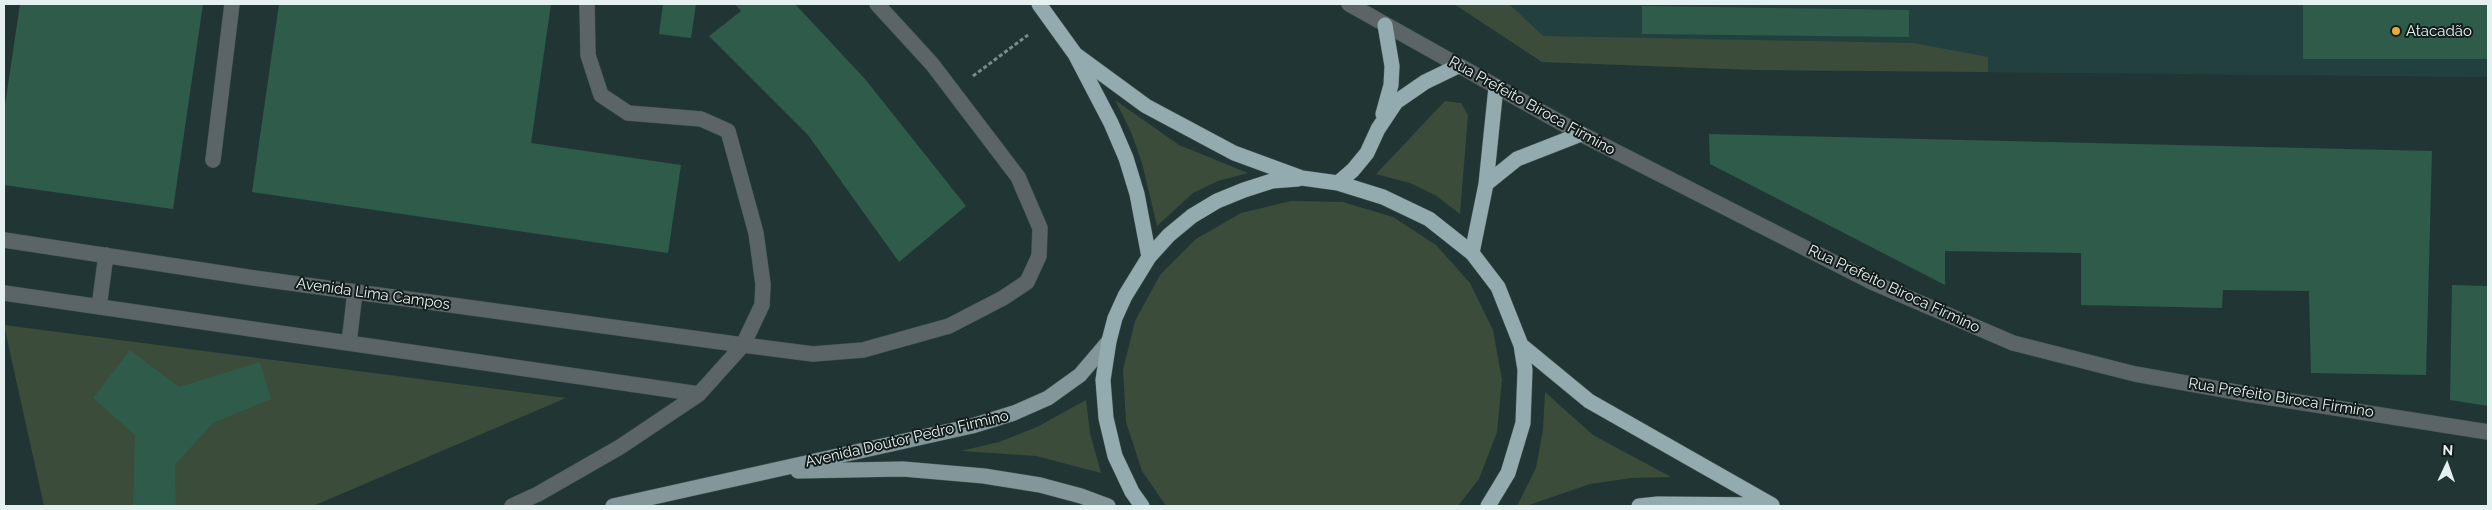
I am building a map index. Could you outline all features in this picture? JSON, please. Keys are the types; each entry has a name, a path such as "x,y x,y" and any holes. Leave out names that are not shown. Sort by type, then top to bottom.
{"highway":[{"path":"1039,4 1075,54 1097,95 1126,158 1150,257"},
{"path":"1378,129 1391,85 1390,49 1385,25"},
{"path":"1075,54 1146,106 1185,129 1234,153 1302,178 1338,183 1383,197 1429,219 1472,253 1498,287 1521,345 1525,370 1523,423 1508,473 1488,506"},
{"path":"1338,183 1353,170 1366,153 1378,129 1396,102 1425,82 1458,66"},
{"path":"1472,253 1486,184 1496,87"},
{"path":"1486,184 1517,159 1581,134"},
{"path":"1142,506 1132,492 1115,456 1106,418 1103,380 1109,341 1115,318 1124,296 1150,257 1192,216 1217,201 1244,190 1272,182 1302,178"},
{"path":"1521,345 1589,402 1776,506"},
{"path":"1639,506 1658,504 1776,506"}],"main road":[{"name":"Avenida Doutor Pedro Firmino","path":"613,506 972,426 1014,414 1048,398 1080,375 1109,341"},
{"name":"Avenida Doutor Pedro Firmino","path":"769,472 903,469 984,476 1040,485 1081,496 1108,506"}],"street":[{"path":"213,160 232,4"},
{"path":"512,506 538,494 620,447 699,394 743,345 762,305 763,284 756,233 728,131 701,119 628,113 601,95 588,55 587,4"},
{"name":"Avenida Lima Campos","path":"4,240 355,292 813,354 863,350 949,326 1003,298 1027,282 1039,256 1040,228 1018,177 932,64 876,4"},
{"name":"Rua Prefeito Biroca Firmino","path":"1349,4 1581,134 1874,283 2013,343 2135,374 2238,393 2488,432"},
{"path":"99,306 106,255"},
{"path":"349,343 355,292"},
{"path":"4,293 699,394"}],"path":[{"path":"952,91 1051,19"}],"shaded area":[{"name":"Atacadão","path":"1454,4 2488,4 2488,77 1756,70 1542,62"}],"green space":[{"path":"1454,4 1509,4 1543,36 1913,43 1988,57 1988,72 1756,70 1542,62"},
{"path":"1115,100 1179,145 1248,173 1218,181 1193,193 1157,226 1142,163 1131,132"},
{"path":"1445,101 1461,103 1468,115 1460,214 1435,195 1410,183 1376,174"},
{"path":"1291,201 1343,202 1393,217 1436,245 1470,283 1493,330 1502,380 1497,432 1479,479 1458,506 1166,506 1142,471 1126,422 1123,370 1135,321 1160,275 1196,239 1241,213"},
{"path":"4,325 566,398 313,506 44,506"},
{"path":"1545,392 1593,435 1671,477 1631,478 1590,484 1526,506 1517,506 1536,468 1543,430"},
{"path":"1086,400 1090,433 1101,473 1036,456 961,451 999,442 1037,427"}],"building":[{"path":"20,4 203,4 173,209 4,185 4,112"},
{"path":"279,4 551,4 531,143 681,165 668,253 252,192"},
{"path":"663,4 696,4 691,38 659,34"},
{"path":"735,4 795,4 865,79 966,206 899,262 808,135 709,36 741,11"},
{"name":"Atacadão","path":"2303,4 2488,4 2488,59 2303,59"},
{"path":"1642,6 1909,10 1909,37 1642,34"},
{"path":"1709,134 2432,151 2426,375 2311,373 2309,291 2223,290 2222,308 2081,305 2081,253 1945,251 1945,285 1710,164"},
{"path":"2452,285 2488,286 2488,406 2450,400"},
{"path":"130,350 179,387 260,362 271,399 213,423 175,465 176,506 133,506 135,435 93,398"}],"place":[{"name":"Atacadão","path":"2396,31"}]}
